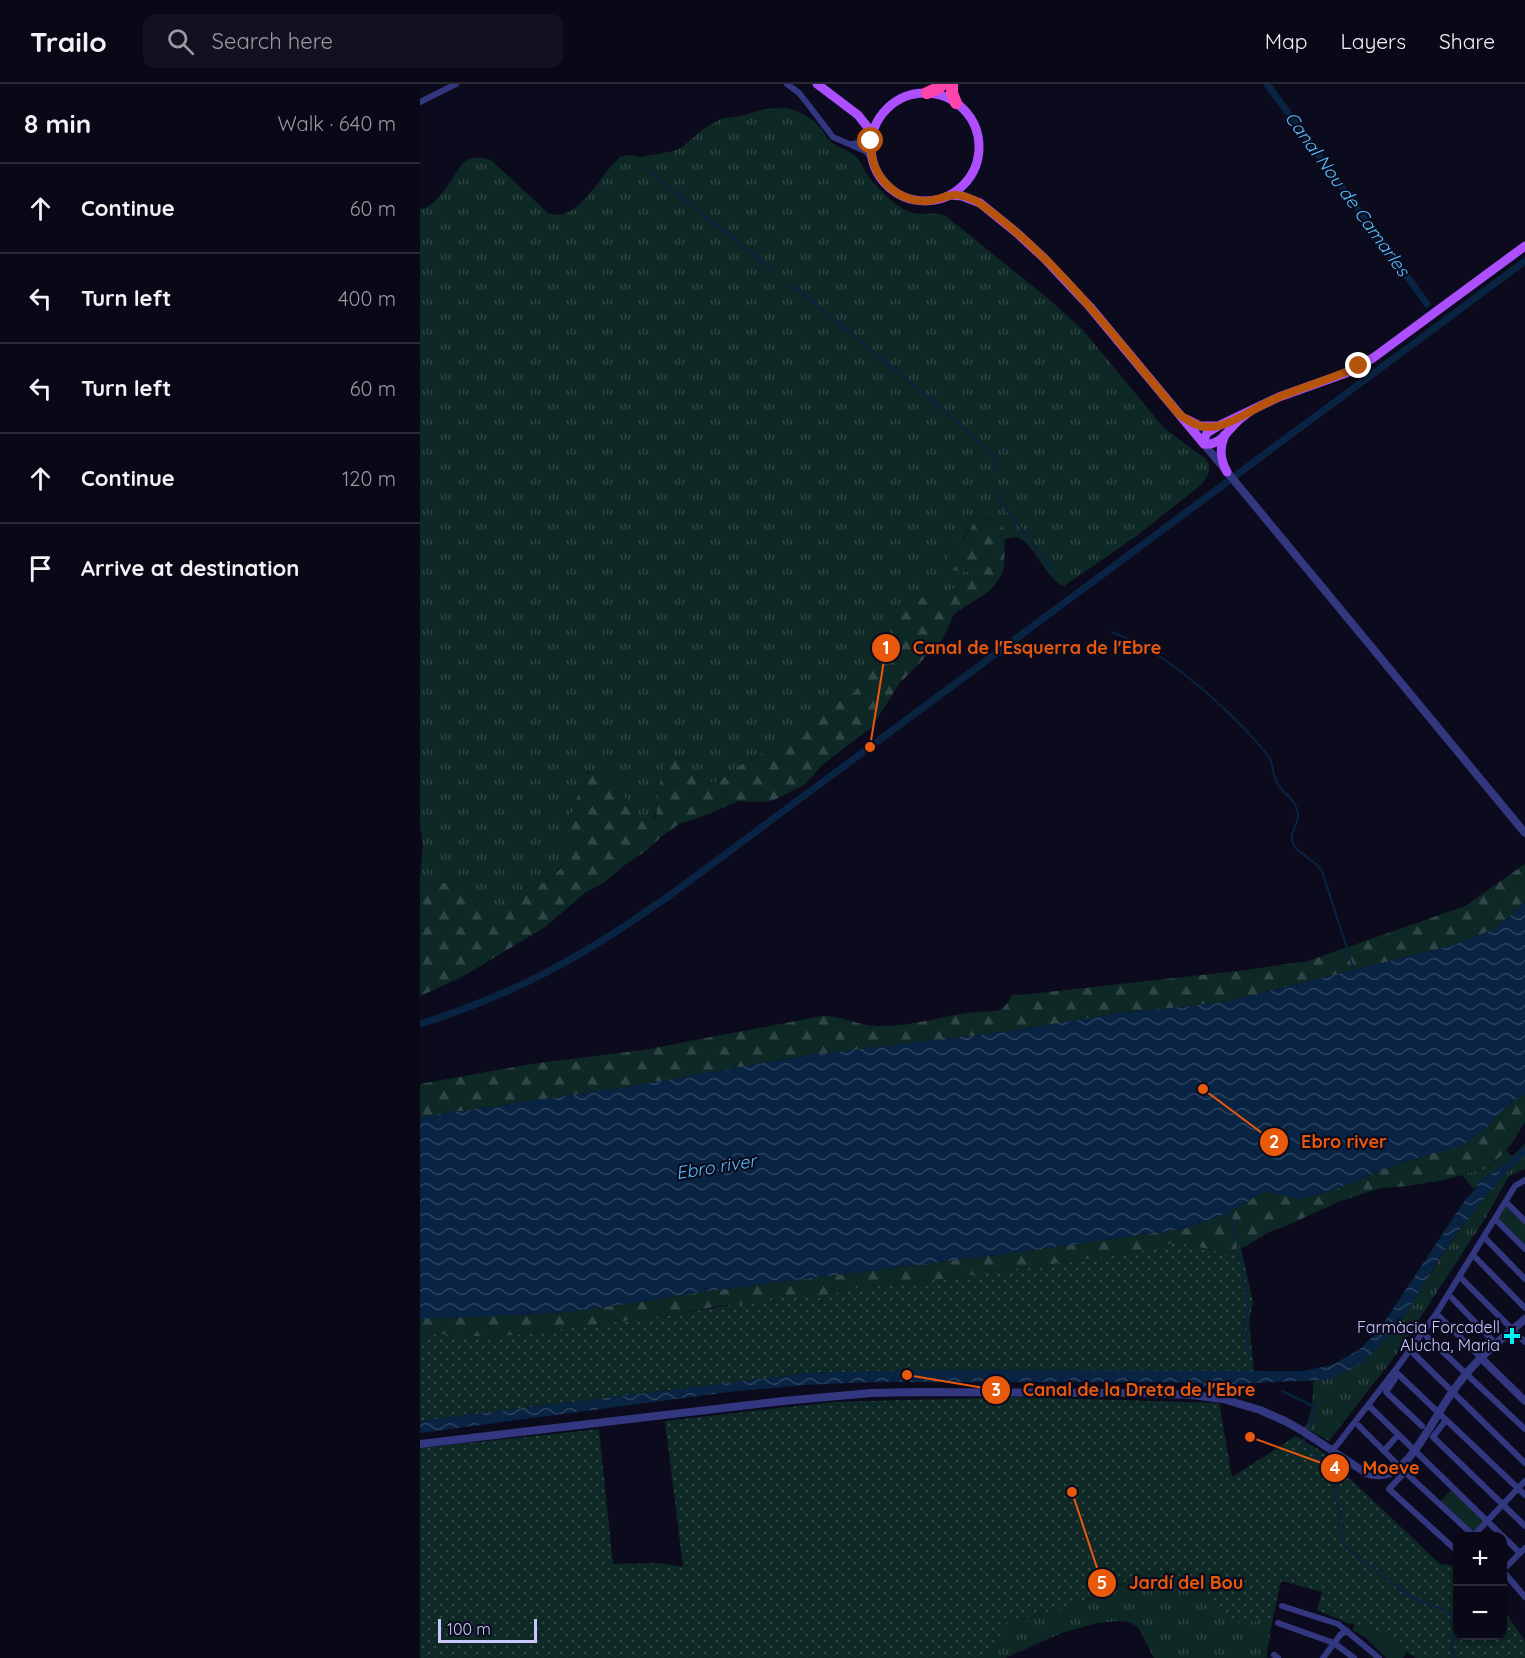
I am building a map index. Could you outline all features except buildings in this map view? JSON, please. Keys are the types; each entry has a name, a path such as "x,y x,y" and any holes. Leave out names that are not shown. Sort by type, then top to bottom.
{"highway":[{"path":"927,93 942,84"},
{"path":"952,84 952,93 956,103"}],"main road":[{"path":"817,84 858,116 872,135"},
{"path":"927,93 942,96 956,103 963,108 973,122 978,139 978,156 973,172 960,188 937,200 911,200 898,195 879,176 872,157 872,135 883,112 893,103 905,97 927,93"},
{"path":"858,116 872,116 883,112"},
{"path":"968,179 972,193 980,203 1052,266 1090,307 1203,443 1210,444 1223,436 1240,418 1252,410"},
{"path":"950,195 962,196 980,203"},
{"path":"1203,443 1205,436 1213,427 1280,397 1332,379 1373,358 1525,246"},
{"path":"1179,414 1196,424 1213,427 1223,436"},
{"path":"1223,436 1221,450 1223,464 1228,473"}],"street":[{"path":"420,102 456,84"},
{"path":"787,84 807,102 833,137 865,151 872,157"},
{"path":"849,144 863,142 872,135"},
{"path":"1203,443 1525,833"},
{"path":"1332,1450 1396,1374 1515,1186 1525,1180"},
{"path":"1506,1202 1525,1221"},
{"path":"1495,1219 1525,1249"},
{"path":"1484,1237 1525,1279"},
{"path":"1476,1258 1525,1308"},
{"path":"1462,1279 1525,1342"},
{"path":"1452,1298 1496,1344"},
{"path":"1440,1317 1525,1401"},
{"path":"420,1444 824,1397 916,1392 1180,1394 1223,1400 1274,1416 1366,1473 1375,1476 1396,1470 1414,1450 1452,1392 1480,1357 1525,1319"},
{"path":"1427,1337 1525,1429"},
{"path":"1414,1354 1525,1463"},
{"path":"1396,1374 1525,1495"},
{"path":"1396,1374 1386,1392 1422,1426"},
{"path":"1368,1405 1487,1521 1523,1550 1507,1566"},
{"path":"1446,1420 1433,1437 1525,1526"},
{"path":"1359,1426 1395,1462"},
{"path":"1384,1451 1398,1435"},
{"path":"1453,1547 1389,1489 1405,1472 1469,1532"},
{"path":"1477,1532 1525,1481"},
{"path":"1507,1575 1525,1597"},
{"path":"1282,1606 1338,1624 1378,1658"},
{"path":"1278,1623 1334,1643 1354,1658"},
{"path":"1323,1658 1341,1634 1347,1631"},
{"path":"1365,1658 1370,1651"}],"green space":[{"path":"765,109 795,110 811,119 831,142 857,158 872,181 895,203 911,212 946,216 1051,301 1083,330 1164,428 1206,459 1209,473 1201,485 1135,537 1064,586 1051,576 1034,552 1022,540 1015,537 1005,539 1002,527 995,520 986,519 974,523 953,550 951,570 969,572 970,579 945,593 909,601 901,608 893,628 895,651 868,665 855,692 830,704 816,717 715,783 698,780 684,763 672,755 660,785 657,811 650,821 633,813 617,782 608,773 587,772 567,825 565,861 550,879 528,887 520,893 517,901 504,911 486,912 478,908 473,900 469,884 458,879 429,887 425,886 420,879 423,844 420,827 420,209 427,207 439,197 464,162 478,158 492,161 548,213 559,215 579,205 620,157 629,155 641,157 673,151 681,148 702,130 720,119"},
{"path":"991,519 1000,525 1005,534 1004,567 994,586 954,614 943,639 899,684 872,727 822,765 806,784 772,801 739,801 679,824 602,884 586,892 545,927 462,977 420,996 420,874 422,883 429,887 458,879 467,881 478,908 486,912 504,911 517,901 520,893 528,887 547,882 565,861 567,825 585,776 591,770 597,769 612,777 623,791 631,811 649,821 656,815 661,778 668,755 684,763 698,780 711,783 719,781 746,761 759,755 816,717 829,704 855,692 868,665 895,651 893,628 901,608 909,601 945,593 970,579 969,572 951,570 946,562 950,553 963,540 974,523"},
{"path":"1525,864 1525,903 1495,929 1454,945 1226,1002 1115,1014 1002,1032 810,1055 613,1089 420,1117 420,1084 531,1064 643,1050 822,1016 836,1017 870,1026 902,1025 974,1012 999,1010 1005,1006 1013,994 1021,995 1238,971 1308,961 1465,906"},
{"path":"1525,1095 1525,1122 1512,1143 1487,1168 1443,1180 1381,1188 1362,1194 1338,1202 1269,1232 1246,1246 1225,1253 1176,1242 1147,1250 1075,1261 850,1289 819,1298 718,1306 671,1315 524,1334 492,1337 432,1334 420,1337 420,1319 557,1313 1184,1229 1227,1213 1260,1194 1268,1192 1299,1199 1334,1190 1391,1166 1420,1158 1487,1128 1499,1113 1517,1098"},
{"path":"1525,1144 1525,1169 1509,1176 1486,1217 1395,1356 1329,1441 1305,1428 1312,1405 1313,1381 1324,1380 1379,1347 1396,1328 1479,1203 1510,1169 1504,1164 1476,1183 1478,1186 1474,1189 1461,1174 1486,1168 1506,1150 1512,1156"},
{"path":"1506,1206 1525,1224 1525,1246 1498,1219"},
{"path":"1176,1242 1225,1253 1241,1248 1253,1302 1249,1321 1254,1372 927,1370 808,1373 420,1421 420,1337 432,1334 492,1337 671,1315 779,1297 819,1298 850,1289 1075,1261 1147,1250"},
{"path":"1017,1397 1219,1403 1232,1477 1296,1436 1321,1451 1440,1564 1453,1566 1453,1640 1507,1640 1507,1615 1525,1641 1525,1658 1415,1658 1384,1633 1345,1622 1317,1610 1322,1592 1281,1581 1273,1618 1249,1623 1236,1622 1213,1608 1189,1581 1162,1571 1144,1574 1075,1604 1005,1623 995,1644 978,1658 420,1658 420,1448 599,1429 613,1564 657,1563 683,1567 665,1421 833,1402"},
{"path":"1452,1489 1485,1521 1475,1532 1471,1532 1440,1502"},
{"path":"1160,1570 1183,1577 1211,1606 1250,1622 1273,1618 1267,1658 1154,1658 1138,1627 1129,1622 1119,1621 1098,1623 1064,1632 1005,1658 978,1658 995,1643 1004,1623 1084,1601 1135,1578"},
{"path":"1355,1625 1385,1633 1407,1652 1403,1658 1386,1658 1365,1637 1352,1630"}],"water":[{"path":"1525,903 1525,1095 1517,1098 1499,1113 1487,1128 1462,1145 1391,1166 1334,1190 1299,1199 1268,1192 1260,1194 1227,1213 1184,1229 557,1313 420,1319 420,1117 613,1089 810,1055 1002,1032 1115,1014 1226,1002 1454,945 1495,929"},
{"path":"1504,1163 1510,1169 1459,1230 1406,1313 1383,1343 1354,1367 1324,1380 1232,1384 1216,1388 1203,1387 1203,1383 1158,1382 872,1382 804,1385 729,1392 420,1433 420,1421 808,1373 927,1370 1303,1371 1332,1365 1359,1350 1379,1330 1465,1200 1478,1186 1476,1183"}],"waterway":[{"name":"Canal Nou de Camarles","path":"1267,84 1427,304"},
{"path":"647,170 777,273"},
{"path":"420,1024 485,1001 548,972 609,936 669,896 1525,261"},
{"path":"792,285 938,405 997,458 997,470"},
{"path":"998,492 1000,501 1055,573"},
{"path":"1112,632 1148,649 1184,674 1230,714 1269,757 1277,783 1297,809 1298,818 1292,833 1292,841 1322,871 1354,970"},
{"path":"1503,1171 1525,1151"},
{"path":"1230,1211 1248,1306 1244,1329 1249,1355"},
{"path":"1282,1391 1315,1407 1308,1431"},
{"path":"1304,1439 1308,1449 1330,1468 1340,1515 1341,1536 1349,1551 1407,1595 1445,1611 1453,1618"},
{"path":"1453,1638 1451,1651 1455,1658"}],"place":[{"name":"Canal de l'Esquerra de l'Ebre","path":"870,747"},
{"name":"Ebro river","path":"1203,1089"},
{"name":"Farmàcia Forcadell Alucha, Maria","path":"1512,1336"},
{"name":"Canal de la Dreta de l'Ebre","path":"907,1375"},
{"name":"Moeve","path":"1250,1437"},
{"name":"Jardí del Bou","path":"1072,1492"}],"route":[{"path":"871,141 875,169 883,182 898,195 911,200 924,201 937,200 950,195 970,198 980,203 1017,233 1090,307 1186,420 1200,426 1218,426 1266,402 1332,379 1359,366"}]}
